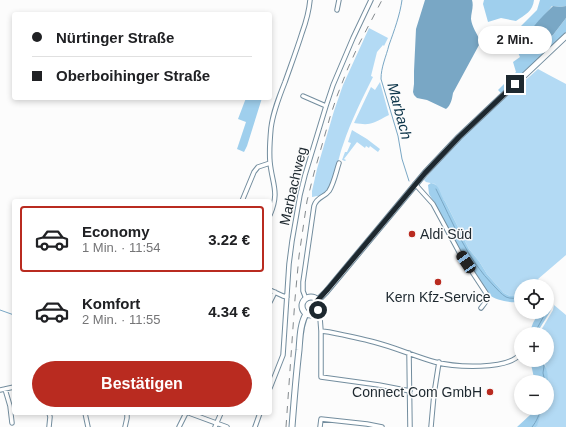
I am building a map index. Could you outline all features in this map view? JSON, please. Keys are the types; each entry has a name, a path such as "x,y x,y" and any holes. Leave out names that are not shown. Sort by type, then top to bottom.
{"main road":[{"path":"317,301 425,173 459,137 566,36"},
{"path":"312,298 317,301 319,303 319,308 316,313 311,315 306,314 302,307 303,302 306,299 312,298"},
{"path":"292,427 301,332 303,319 306,314"}],"street":[{"path":"272,210 276,192 270,163 270,141 273,117 307,18 310,0"},
{"path":"337,10 339,0"},
{"name":"Marbachweg","path":"272,383 283,355 292,241 304,175 336,78 371,0"},
{"path":"303,96 326,106"},
{"path":"243,199 254,172 258,167 270,163"},
{"path":"306,299 303,291 303,282 314,206 316,200 326,194 330,189 339,163"},
{"path":"416,184 433,204 459,252 486,292 488,296 487,301 481,308"},
{"path":"272,291 287,297"},
{"path":"272,298 275,292"},
{"path":"316,313 320,318 321,378 379,385 410,391"},
{"path":"321,331 375,342 438,362 466,365 497,365 514,359"},
{"path":"409,353 410,427"},
{"path":"431,427 438,362"},
{"path":"0,390 12,387"},
{"path":"5,389 10,406 12,423"},
{"path":"49,415 49,427"},
{"path":"85,415 88,427"},
{"path":"125,427 127,415"},
{"path":"179,427 187,415"},
{"path":"193,415 216,425 227,427"},
{"path":"216,425 220,415"},
{"path":"255,427 259,415"},
{"path":"320,427 321,419 382,427"}],"shaded area":[{"path":"425,0 472,0 473,5 471,19 473,28 480,40 479,45 453,93 452,100 446,109 427,100 417,98 413,92 416,29"},
{"path":"484,0 534,0 530,10 516,21 501,18 488,22 483,4"},
{"path":"540,0 566,0 566,6 552,6 527,38 525,45 526,51 533,52 553,35 566,18 566,32 542,57 501,93 498,90 516,72 513,62 520,57 515,46 514,35 537,10"},
{"path":"553,6 566,6 566,18 553,35 532,53 528,53 525,48 528,35 538,21"},
{"path":"369,28 388,38 384,46 383,45 377,52 371,76 373,77 341,150 332,182 326,192 319,196 312,197 317,169 334,111 343,85"},
{"path":"538,69 566,84 566,255 538,279 514,279 514,296 504,293 487,274 469,249 435,184 424,180 450,150 493,108"},
{"path":"380,82 389,115 372,123 354,123 371,87 375,90"},
{"path":"245,100 261,100 244,152 237,149 246,122 238,119"},
{"path":"352,130 380,149 378,152 370,146 369,148 366,146 365,148 357,142 344,159 346,160 342,160 351,143 348,142"},
{"path":"431,183 437,186 469,249 487,274 504,293 514,296 514,302 504,301 488,294 459,251 429,194 428,185"},
{"path":"554,305 566,315 566,427 536,427 540,415 554,415 554,375 547,375 546,367 554,367 554,327 543,327 548,319 554,319"},
{"path":"535,319 546,319 541,327 532,327"},
{"path":"532,367 546,367 547,375 533,375"},
{"path":"530,415 541,415 536,427 517,427"}],"waterway":[{"name":"Marbach","path":"402,0 383,66 381,79 398,136 402,159 409,181"},
{"name":"Marbach","path":"436,189 461,240 476,264 500,292 506,297 514,298"},
{"path":"0,310 12,314"},
{"name":"Marbach","path":"538,327 542,319"},
{"name":"Marbach","path":"543,375 544,367"},
{"name":"Marbach","path":"532,427 539,415"}],"railway":[{"path":"286,427 295,299 299,256 307,201 337,96 359,44 382,0"}],"place":[{"name":"Aldi Süd","path":"412,234"},
{"name":"Kern Kfz-Service","path":"438,282"},
{"name":"Connect Com GmbH","path":"490,392"}],"route":[{"path":"318,310 319,303 317,301 425,173 459,137 515,84"}]}
